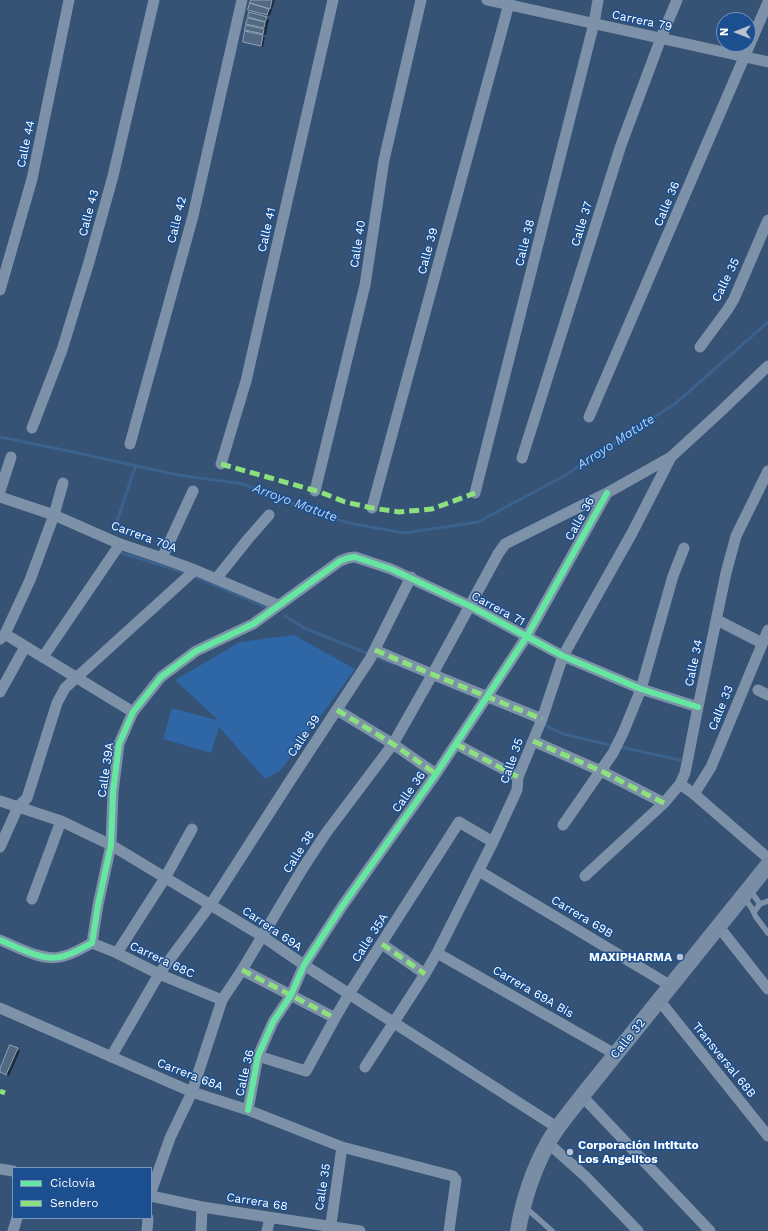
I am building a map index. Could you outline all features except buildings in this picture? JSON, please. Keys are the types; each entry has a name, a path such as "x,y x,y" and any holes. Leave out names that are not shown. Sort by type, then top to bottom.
{"street":[{"name":"Calle 44","path":"0,290 32,179 69,0"},
{"name":"Calle 43","path":"32,428 62,350 89,262 113,176 154,0"},
{"name":"Calle 42","path":"130,444 193,216 242,0"},
{"name":"Calle 41","path":"221,464 246,381 333,0"},
{"name":"Calle 40","path":"315,491 364,285 384,160 420,0"},
{"name":"Carrera 79","path":"486,0 509,2 594,23 768,62"},
{"name":"Calle 38","path":"475,493 594,23 598,0"},
{"name":"Calle 37","path":"522,458 621,145 661,38 677,0"},
{"name":"Calle 39","path":"372,508 509,2"},
{"name":"Calle 36","path":"589,417 768,2"},
{"name":"Calle 35","path":"700,347 734,299 768,220"},
{"path":"607,493 671,457 768,366"},
{"path":"0,491 11,457"},
{"name":"Calle 35","path":"365,1067 425,974 479,871 517,790 518,777 540,723 564,656 632,533 671,457"},
{"name":"Calle 34","path":"585,876 664,803 680,784 685,773 726,573 736,536 768,471"},
{"path":"63,483 54,515 30,580 2,637 25,647 133,712"},
{"path":"162,558 193,491"},
{"name":"Calle 38","path":"152,1189 170,1138 192,1092 222,1000 326,833 393,744 498,554 505,544 607,493"},
{"name":"Calle 36","path":"248,1110 258,1056 273,1022 291,995 304,966 343,905 436,774 527,636 607,493"},
{"name":"Carrera 70A","path":"0,497 54,515 120,544 216,578 278,605"},
{"path":"216,578 269,515"},
{"path":"42,657 120,544"},
{"path":"563,825 601,771 615,748 641,689 673,576 684,548"},
{"name":"Carrera 71","path":"354,557 411,577 470,606 564,656 641,689 698,707"},
{"name":"Calle 39A","path":"92,943 98,905 111,845 113,792 119,744 133,712 161,677 196,650 253,624 340,561 354,557"},
{"path":"0,847 18,807 27,798 58,703 65,688 78,678 195,570"},
{"name":"Calle 39","path":"111,1057 160,974 211,904 373,653 411,577"},
{"path":"717,620 762,643"},
{"name":"Calle 33","path":"694,794 711,767 768,630"},
{"path":"0,692 25,647"},
{"path":"373,653 540,723"},
{"path":"337,710 393,744 436,774"},
{"path":"533,741 601,771 664,803"},
{"path":"456,744 518,777"},
{"path":"680,784 694,794 768,858"},
{"name":"Carrera 69A","path":"0,801 61,821 111,845 262,936 304,966 558,1128"},
{"path":"32,899 61,821"},
{"name":"Calle 35A","path":"258,1056 306,1071 349,994 459,822 493,842"},
{"path":"117,953 165,878 192,829"},
{"name":"Calle 32","path":"518,1231 520,1216 537,1166 548,1142 615,1054 768,865"},
{"name":"Carrera 69B","path":"479,871 671,986"},
{"path":"719,927 768,989"},
{"path":"0,940 43,957 53,958 62,957 73,953 92,943"},
{"name":"Carrera 68C","path":"92,943 222,1000"},
{"path":"382,944 425,974"},
{"name":"Carrera 69A Bis","path":"437,952 615,1054"},
{"path":"242,970 335,1018"},
{"name":"Transversal 68B","path":"659,1000 768,1136"},
{"name":"Carrera 68A","path":"0,1008 192,1092 248,1110 342,1147 453,1176 456,1180 449,1231"},
{"path":"582,1096 710,1231"},
{"path":"548,1142 585,1176 638,1231"},
{"name":"Calle 35","path":"330,1228 342,1147"},
{"path":"0,1169 12,1171"},
{"name":"Carrera 68","path":"152,1196 202,1207 330,1228 360,1231"},
{"path":"201,1231 202,1207"},
{"path":"267,1231 270,1218"},
{"path":"13,1231 17,1219"},
{"path":"147,1231 148,1219"}],"lane":[{"path":"746,892 760,904"},
{"path":"746,892 756,917 768,933"},
{"path":"754,912 760,904 768,901"},
{"path":"524,1205 552,1231"}],"shaded area":[{"path":"294,635 355,669 281,770 265,779 219,727 211,753 163,739 172,708 216,720 218,723 216,718 175,680 240,642"}],"waterway":[{"name":"Arroyo Matute","path":"0,437 178,475 243,484 327,517 354,524 404,533 478,522 564,476 676,403 768,322"},
{"path":"114,530 136,465"},
{"path":"122,553 183,572"},
{"path":"196,577 270,609"},
{"path":"285,616 304,628 369,654"},
{"path":"374,656 393,664"},
{"path":"543,724 563,734 614,746"},
{"path":"620,747 680,760"}],"marked path":[{"path":"221,464 320,492 345,502 399,512 432,509 475,493"},
{"path":"375,650 542,719"},
{"path":"337,710 393,744 436,774"},
{"path":"533,741 601,771 664,803"},
{"path":"456,744 518,777"},
{"path":"382,944 425,974"},
{"path":"242,970 335,1018"},
{"path":"0,1091 5,1093"}],"cycle path":[{"path":"248,1110 258,1056 273,1022 291,995 304,965 343,905 436,774 527,636 607,493"},
{"path":"0,940 30,953 53,958 69,955 92,943 98,905 111,845 113,792 119,744 133,712 161,677 196,651 253,624 340,561 348,558 355,557 391,569 470,606 563,656 641,689 698,707"}],"place":[{"name":"MAXIPHARMA","path":"680,957"},
{"name":"Corporación Intituto Los Angelitos","path":"570,1152"}]}
